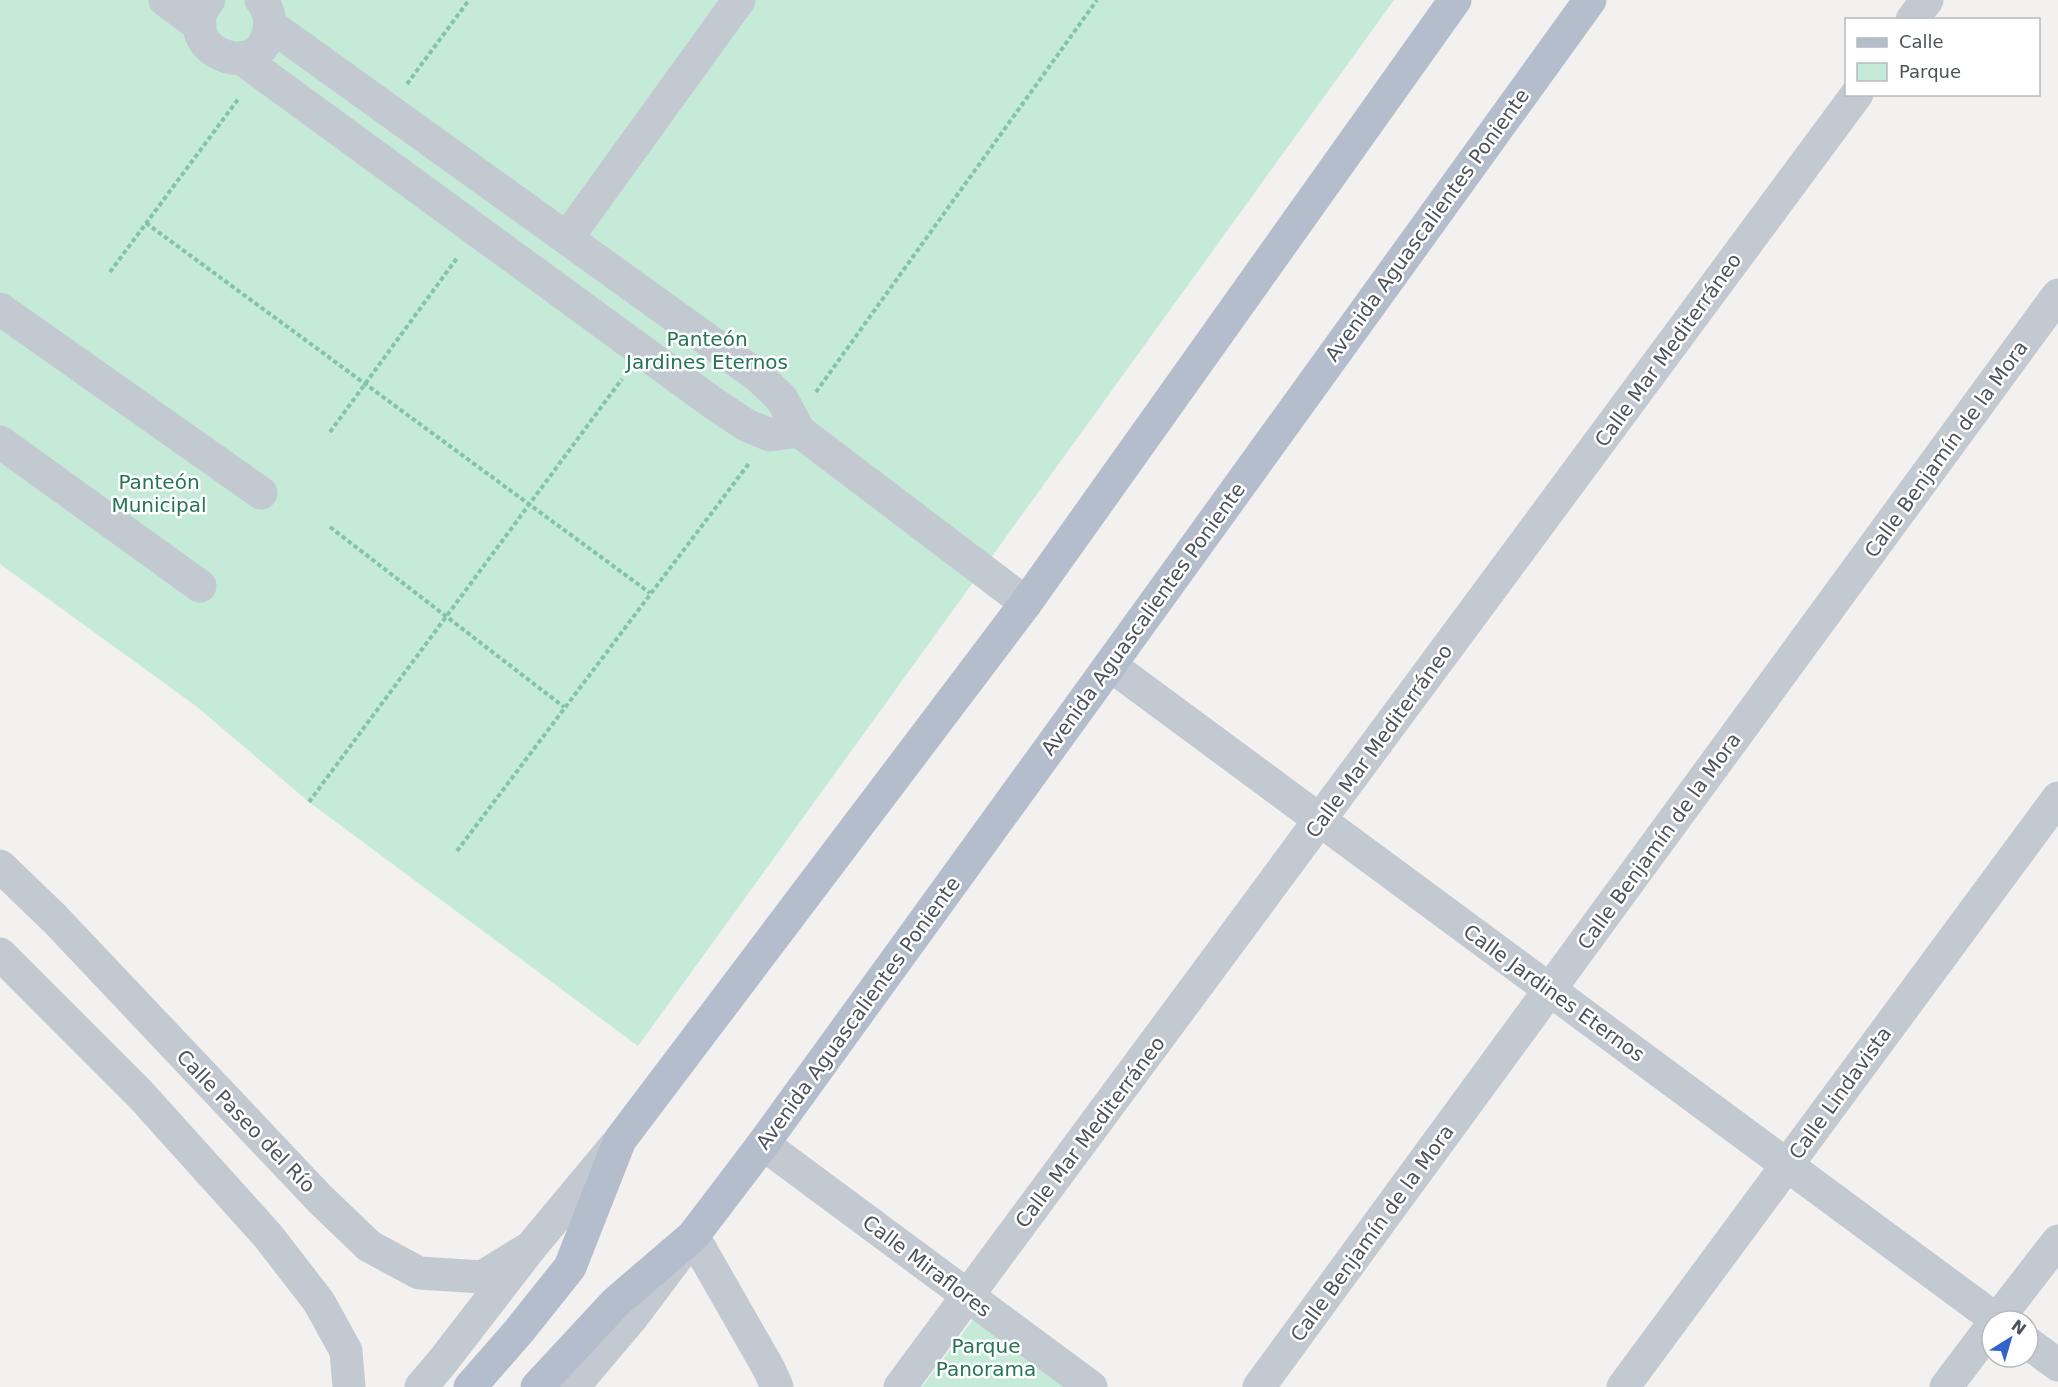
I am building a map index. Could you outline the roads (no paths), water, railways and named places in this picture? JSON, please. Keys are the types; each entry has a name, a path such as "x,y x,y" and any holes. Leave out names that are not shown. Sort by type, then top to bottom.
{"main road":[{"path":"470,1387 570,1267 620,1140 1026,603 1455,0"},
{"name":"Avenida Aguascalientes Poniente","path":"537,1387 616,1302 693,1236 763,1144 1590,0"}],"street":[{"path":"165,0 204,13 202,37 208,47 217,54 250,65 642,352 746,425 784,433 1026,603"},
{"path":"567,238 739,0"},
{"path":"1914,18 1927,0"},
{"path":"250,65 252,54 268,37 265,13"},
{"path":"265,13 389,109 758,376 782,399 784,433"},
{"name":"Calle Mar Mediterráneo","path":"900,1387 1856,96"},
{"name":"Calle Benjamín de la Mora","path":"1259,1387 2058,295"},
{"path":"0,309 261,493"},
{"path":"0,442 200,586"},
{"name":"Calle Jardines Eternos","path":"1110,665 1980,1310"},
{"name":"Calle Lindavista","path":"1623,1387 2058,798"},
{"name":"Calle Paseo del Río","path":"0,866 55,919 320,1199 369,1246 419,1273 482,1277 531,1247"},
{"path":"0,954 140,1094 268,1236 319,1302 346,1351 349,1387"},
{"path":"421,1387 531,1247 620,1140"},
{"name":"Calle Miraflores","path":"763,1144 1091,1387"},
{"path":"693,1236 777,1387"},
{"name":"Avenida Aguascalientes Poniente","path":"573,1387 633,1316 693,1236"},
{"path":"2006,1309 2058,1241"},
{"path":"1946,1387 1980,1343"},
{"path":"2040,1352 2058,1365"}],"park label":[{"name":"Panteón Jardines Eternos","path":"707,350"},
{"name":"Panteón Municipal","path":"159,494"},
{"name":"Parque Panorama","path":"986,1358"}]}
